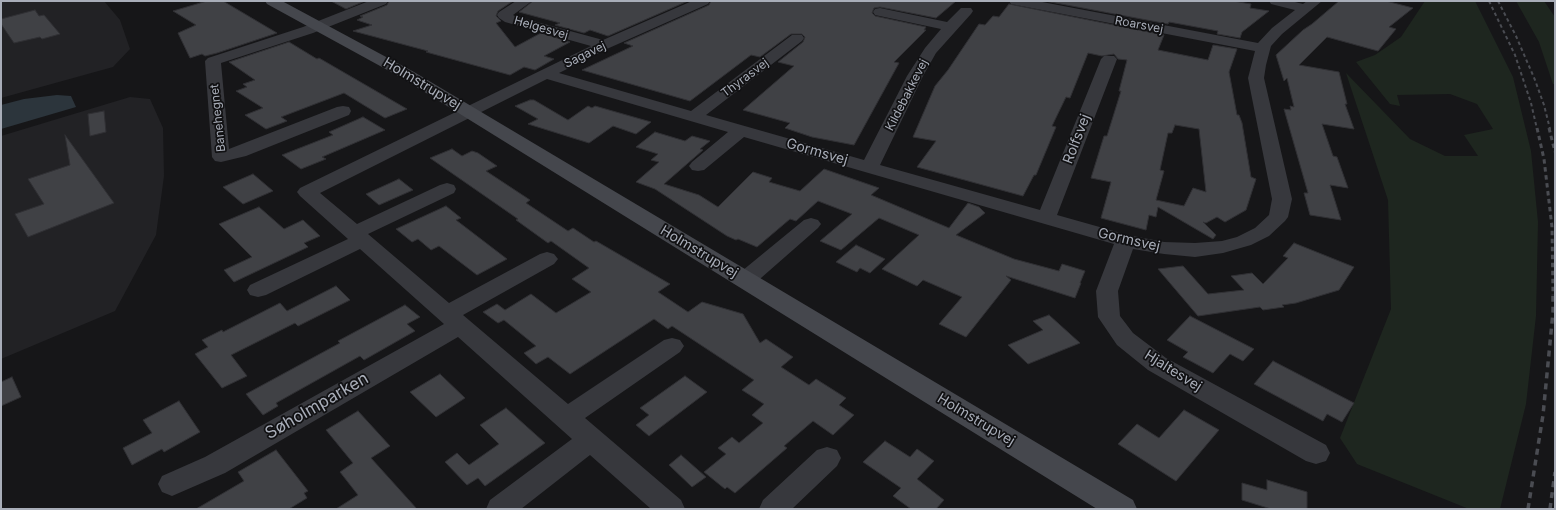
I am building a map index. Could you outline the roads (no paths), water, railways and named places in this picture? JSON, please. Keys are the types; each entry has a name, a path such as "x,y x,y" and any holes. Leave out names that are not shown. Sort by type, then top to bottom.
{"street":[{"name":"Holmstrupvej","path":"272,1 395,68 470,112 1122,509"},
{"path":"319,26 381,1"},
{"name":"Helgesvej","path":"525,1 504,15 510,19 604,45"},
{"name":"Sagavej","path":"470,112 604,45 703,1"},
{"name":"Roarsvej","path":"1016,1 1046,4 1262,48"},
{"path":"1276,1 1310,5"},
{"path":"1262,48 1277,31 1310,5"},
{"name":"Kildebakkevej","path":"870,167 915,76 930,51 966,11"},
{"path":"880,12 950,27"},
{"name":"Banehegnet","path":"319,26 213,61 221,157 240,152 343,110"},
{"name":"Thyrasvej","path":"693,117 797,38"},
{"name":"Gormsvej","path":"545,74 1126,241 1164,248 1195,250 1223,247 1244,241 1262,232 1278,217 1282,199 1256,78 1262,48"},
{"name":"Rolfsvej","path":"1046,219 1109,59"},
{"path":"470,112 307,192 671,509"},
{"path":"698,166 741,130"},
{"path":"258,290 448,189"},
{"path":"745,280 811,224"},
{"name":"Hjaltesvej","path":"1126,241 1107,291 1109,317 1125,339 1157,364 1316,453"},
{"name":"Søholmparken","path":"172,484 215,465 454,320 547,259"},
{"path":"566,418 672,346"},
{"path":"500,509 591,439"},
{"path":"773,509 826,458"}],"railway":[{"path":"1489,1 1515,55 1531,103 1537,129"},
{"path":"1498,1 1516,36 1535,80 1544,105 1550,129"},
{"path":"1537,128 1544,159 1552,227 1553,295"},
{"path":"1549,128 1555,152"},
{"path":"1528,509 1543,415 1553,312 1553,295"},
{"path":"1550,509 1555,472"}]}
